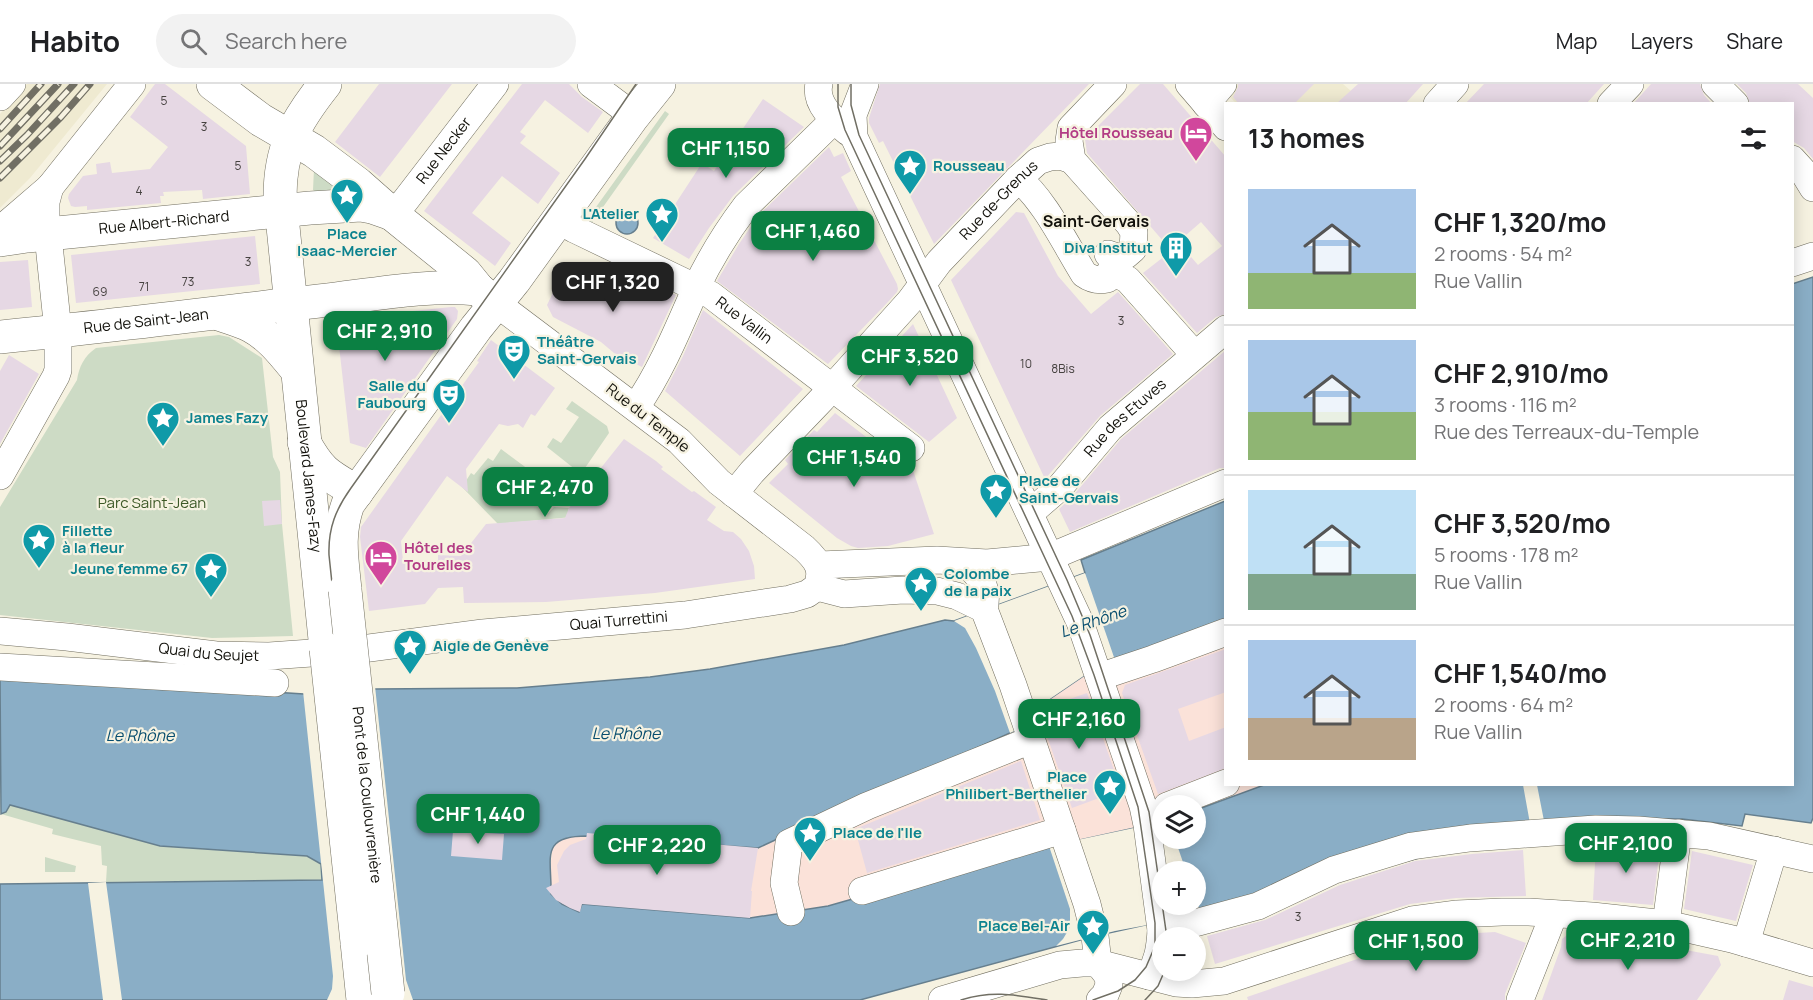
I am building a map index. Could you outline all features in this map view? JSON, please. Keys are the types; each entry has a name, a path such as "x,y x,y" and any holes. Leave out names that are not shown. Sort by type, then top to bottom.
{"main road":[{"path":"213,84 261,120 296,126 324,158 465,273 487,296"},
{"name":"Boulevard James-Fazy","path":"325,84 296,126 284,156 281,173 281,211 304,442 332,592"},
{"path":"332,592 341,552 341,528 348,504 487,296 558,220 659,84"},
{"path":"281,211 361,206 392,214"},
{"name":"Rue Albert-Richard","path":"0,240 281,211"},
{"path":"292,304 440,287 487,296"},
{"name":"Rue de Saint-Jean","path":"0,337 292,304"},
{"path":"218,314 250,325 260,331 272,341 296,369"},
{"path":"304,442 324,473 357,492"},
{"name":"Pont de la Coulouvrenière","path":"332,592 368,997"}],"street":[{"path":"0,97 12,84"},
{"path":"0,230 50,187 132,84"},
{"name":"Rue Necker","path":"392,214 405,201 495,84"},
{"path":"591,84 633,116"},
{"path":"819,84 819,95 841,126 923,284 1064,585 1152,806"},
{"path":"636,407 651,385 697,288 735,220 777,175 841,126 865,84"},
{"path":"1109,262 1126,255 1133,249 1134,232 1072,160 1068,141 1071,128 1113,84"},
{"path":"1439,102 1455,84"},
{"path":"1613,102 1630,84"},
{"path":"1715,84 1733,102"},
{"path":"1206,91 1224,123"},
{"name":"Rue de-Grenus","path":"734,494 910,301 939,262 1018,179 1038,161 1060,156 1072,160"},
{"path":"1794,161 1813,188"},
{"path":"1018,179 1027,185 1038,199 1084,274 1099,280 1107,279 1109,262"},
{"path":"0,476 56,376 59,357 58,331 47,234 46,202 50,187"},
{"name":"Rue Vallin","path":"558,220 711,295 911,448"},
{"path":"1794,262 1813,256"},
{"path":"1109,262 1194,354"},
{"name":"Rue du Temple","path":"487,296 687,447 719,482 817,560 819,576"},
{"name":"Rue des Etuves","path":"1030,513 1060,487 1110,428 1224,330"},
{"path":"957,561 987,562 1050,557 1224,484"},
{"name":"Quai Turrettini","path":"418,640 685,615 790,599 807,594 819,576 937,560 957,561"},
{"path":"957,561 974,570 987,597 984,609 995,635 1087,904 1095,936 1098,963 1108,976 1109,985 1100,1000"},
{"path":"819,576 844,594 903,590 942,592 965,599 984,609"},
{"name":"Quai du Seujet","path":"0,632 67,637 244,657 354,650 418,640"},
{"path":"1098,674 1153,659 1224,633"},
{"path":"0,667 275,683"},
{"path":"791,912 784,883 789,843 1029,733"},
{"path":"1198,795 1224,784"},
{"path":"1160,926 1195,923 1258,906 1334,870 1413,846 1470,838 1596,830 1638,830 1709,836 1813,859"},
{"path":"1666,924 1678,833"},
{"path":"862,891 1064,836"},
{"path":"1149,976 1161,947 1157,849"},
{"path":"1746,943 1774,850"},
{"path":"942,1000 978,996 1060,965 1098,963 1176,983 1224,981 1412,920 1479,913 1529,912 1666,924 1746,943 1813,963"},
{"path":"1520,1000 1554,914"}],"shaded area":[{"path":"27,84 107,84 30,178 0,208 0,114"},
{"path":"1234,84 1343,84 1351,91 1340,102 1235,102 1226,93"},
{"path":"1224,619 1224,786 1261,786 1206,806 1206,795 1152,795 1152,824 989,860 828,906 791,912 750,918 582,904 580,912 562,904 551,894 552,848 558,840 565,837 586,836 765,845 883,790 1036,711 1038,707 1085,674"}],"green space":[{"path":"665,111 669,114 591,224 586,221"},
{"path":"314,169 336,188 316,192 313,190"},
{"name":"Parc Saint-Jean","path":"219,335 229,337 262,358 273,457 280,472 282,524 293,636 212,638 0,615 0,507 77,380 85,358 96,348"},
{"path":"572,401 607,426 609,433 585,468 576,470 547,447 553,438 561,443 579,417 566,409"},
{"path":"501,449 536,475 522,495 548,513 554,507 569,508 572,517 498,524 462,487 471,473 474,475 488,458 493,461"},
{"path":"10,805 160,846 307,856 321,864 322,880 106,882 107,866 102,865 101,846 52,834 53,829 1,814 6,812"},
{"path":"45,857 76,866 75,872 45,872"}],"water":[{"path":"627,212 635,215 638,223 635,231 627,234 619,231 616,223 619,215"},
{"name":"Le Rhône","path":"1813,277 1813,818 1811,823 1745,814 1742,826 1682,819 1597,819 1531,829 1206,912 1206,861 1152,861 1152,915 1190,915 1095,936 860,1000 0,1000 0,884 322,880 321,864 307,856 160,846 10,805 6,812 1,814 0,675 304,694 375,689 517,688 650,677 710,669 844,645 945,620 954,621 1085,573 1081,560 1224,501 1224,619 1085,675 1038,707 1032,723 758,848 587,836 561,840 551,852 551,894 562,904 579,912 582,904 750,918 828,906 989,860 1152,824 1152,849 1206,849 1206,806 1261,786 1794,786 1794,283"}],"pier":[{"path":"1085,573 1116,663 1085,675 1038,707 1032,723 1010,733 976,648 965,628 954,621"},
{"path":"375,686 406,980 413,1000 327,1000 332,989 333,976 303,691"},
{"path":"1523,786 1537,786 1545,826 1531,829"},
{"path":"1152,824 1152,849 1178,849 1183,861 1152,861 1152,915 1201,915 1115,931 1056,946 1069,929 1070,909 1049,846"},
{"path":"106,882 122,1000 103,1000 88,883"}],"building":[{"path":"155,84 165,84 246,146 250,194 203,199 202,190 163,192 164,196 160,196 161,203 87,210 87,206 71,206 69,194 83,176 97,174 96,164 110,162 112,173 150,169 168,147 130,117"},
{"path":"379,84 452,84 380,177 335,142"},
{"path":"522,84 569,84 603,112 588,133 545,100 520,132 526,136 520,143 560,173 538,204 502,176 472,213 511,243 495,266 424,211"},
{"path":"880,84 1089,84 934,244 883,141 879,143 869,123"},
{"path":"1140,84 1163,84 1224,155 1224,315 1216,317 1197,333 1143,273 1180,244 1198,265 1222,246 1201,222 1170,249 1087,153 1085,139"},
{"path":"1238,84 1314,84 1296,102 1237,102 1233,97"},
{"path":"1358,84 1423,84 1407,102 1338,102"},
{"path":"1484,84 1604,84 1588,102 1467,102"},
{"path":"1651,84 1700,84 1704,95 1710,102 1635,102"},
{"path":"1737,84 1798,84 1813,98 1813,159 1804,148 1794,142 1794,102 1749,102 1746,93"},
{"path":"763,99 804,127 733,196 689,259 653,238 702,163 714,171"},
{"path":"829,147 834,157 843,153 851,171 841,177 898,289 828,364 717,281 758,216"},
{"path":"1016,212 1024,213 1058,276 1091,314 1118,292 1173,354 1100,416 1045,479 951,280"},
{"path":"255,236 260,284 76,303 71,255"},
{"path":"28,260 32,307 0,310 0,262"},
{"path":"566,266 623,294 632,275 676,295 642,367 553,317 547,305"},
{"path":"455,307 458,311 457,319 366,448 350,443 336,319"},
{"path":"703,310 803,389 740,456 665,391"},
{"path":"913,324 957,418 929,442 856,386"},
{"path":"491,340 555,388 535,416 531,414 523,428 518,424 508,426 499,424 466,469 468,492 447,476 401,541 403,561 438,560 438,555 461,556 486,524 565,518 569,508 624,439 656,461 663,467 661,469 692,492 694,491 716,507 707,520 724,531 733,532 741,539 749,551 755,579 655,593 546,602 464,603 463,587 438,588 425,604 369,611 360,537 361,527 479,362 477,361"},
{"path":"1224,352 1224,468 1070,532 1059,509 1121,439"},
{"path":"9,355 39,374 0,444 0,371"},
{"path":"835,413 904,466 911,464 934,534 888,546 858,548 851,546 837,538 769,483 788,464 785,460 814,430 817,432"},
{"path":"280,500 282,524 264,526 262,501"},
{"path":"1224,650 1224,693 1178,709 1189,741 1224,728 1224,769 1158,794 1122,693 1125,685"},
{"path":"1087,693 1121,790 1072,808 1038,710"},
{"path":"1021,761 1040,820 867,873 855,829"},
{"path":"453,831 504,834 502,860 451,856"},
{"path":"587,833 758,848 751,891 750,918 582,904 580,912 570,908 556,900 546,888 559,882 557,865 564,851 570,845 586,839"},
{"path":"1596,845 1660,848 1653,905 1593,900"},
{"path":"1523,850 1526,896 1456,898 1410,904 1215,964 1207,936 1265,920 1340,885 1415,861"},
{"path":"1692,851 1753,865 1736,921 1684,909"},
{"path":"1495,932 1526,943 1505,994 1505,1000 1248,1000 1247,997 1424,936"},
{"path":"1570,933 1579,937 1637,941 1718,956 1721,965 1697,1000 1542,1000 1562,939"},
{"path":"1789,980 1813,987 1813,1000 1783,1000"}],"tram line":[{"path":"376,1000 329,555 332,527 337,511 351,488 636,84"},
{"path":"838,84 838,107 845,130 1072,616 1138,807 1155,923 1155,946 1146,967 1135,980 1118,991 1093,1000"},
{"path":"851,84 851,105 859,135 1067,580 1090,635 1149,812 1165,927"},
{"path":"1145,1000 1160,981"},
{"path":"961,1000 994,994 1047,1000"}],"railway":[{"path":"0,129 41,84"},
{"path":"0,146 58,84"},
{"path":"0,161 74,84"},
{"path":"0,178 61,117 90,84"}],"place":[{"name":"Hôtel Rousseau","path":"1196,162"},
{"name":"Rousseau","path":"910,195"},
{"name":"Place Isaac-Mercier","path":"347,224"},
{"name":"L'Atelier","path":"662,243"},
{"name":"Diva Institut","path":"1176,277"},
{"name":"Théâtre Saint-Gervais","path":"514,380"},
{"name":"Salle du Faubourg","path":"449,424"},
{"name":"James Fazy","path":"163,447"},
{"name":"Place de Saint-Gervais","path":"996,519"},
{"name":"Fillette à la fleur","path":"39,569"},
{"name":"Hôtel des Tourelles","path":"381,586"},
{"name":"Jeune femme 67","path":"211,598"},
{"name":"Colombe de la paix","path":"921,612"},
{"name":"Aigle de Genève","path":"410,675"},
{"name":"Place Philibert-Berthelier","path":"1110,815"},
{"name":"Place de l'Ile","path":"810,862"},
{"name":"Place Bel-Air","path":"1093,955"}],"district":[{"name":"Saint-Gervais","path":"1096,221"}]}
